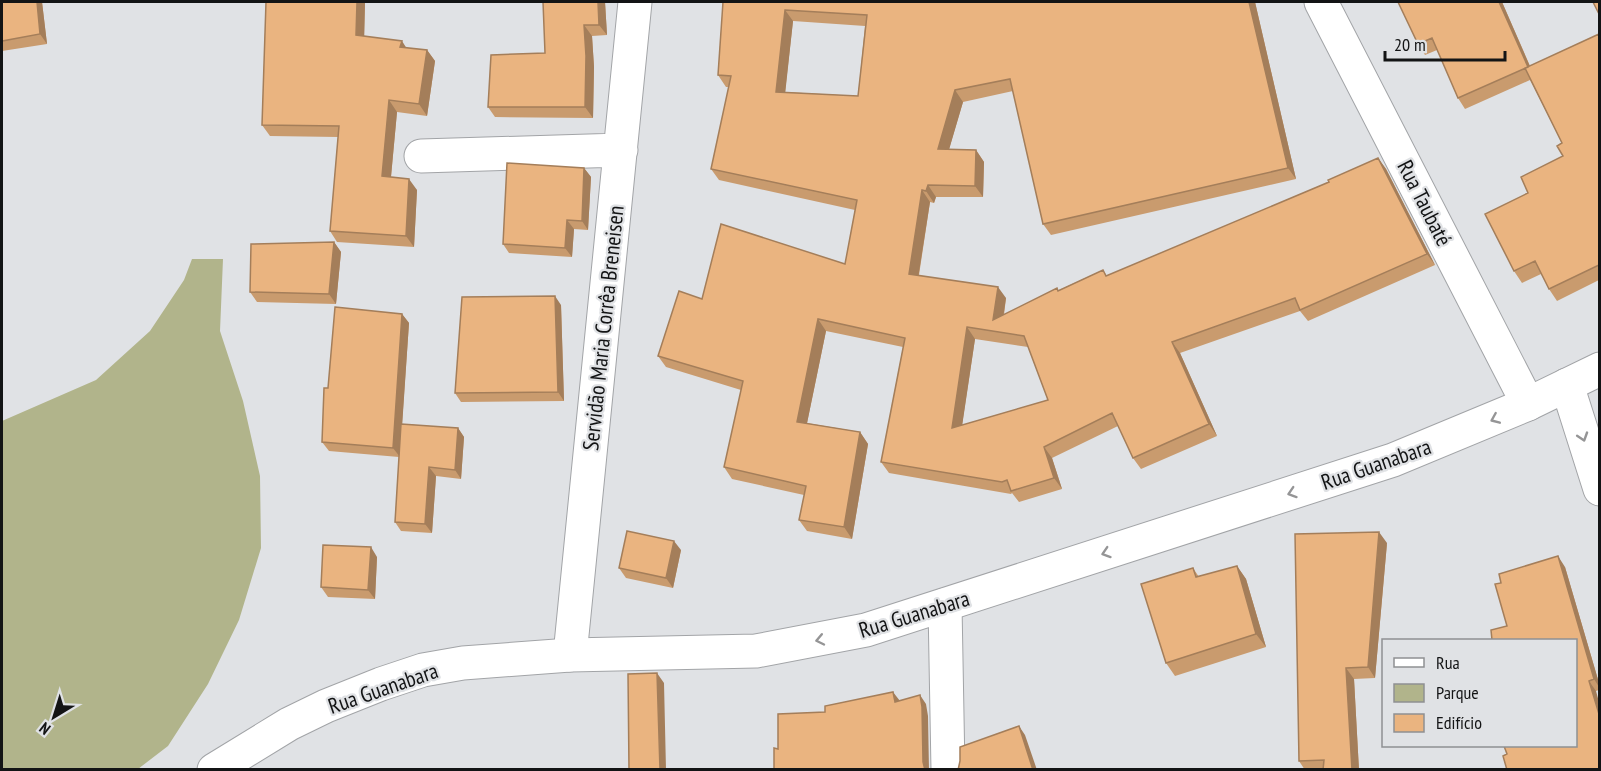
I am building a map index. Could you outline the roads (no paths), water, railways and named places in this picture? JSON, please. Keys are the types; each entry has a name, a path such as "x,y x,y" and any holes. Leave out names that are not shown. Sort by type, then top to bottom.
{"street":[{"name":"Servidão Maria Corrêa Breneisen","path":"570,655 635,2"},
{"name":"Rua Taubaté","path":"1321,2 1528,404"},
{"path":"421,156 621,150"},
{"name":"Rua Guanabara","path":"214,770 289,724 326,706 423,670 463,663 570,655 756,651 866,630 1393,460 1528,404 1599,369"},
{"path":"1567,385 1599,489"},
{"path":"945,605 948,770"}]}
